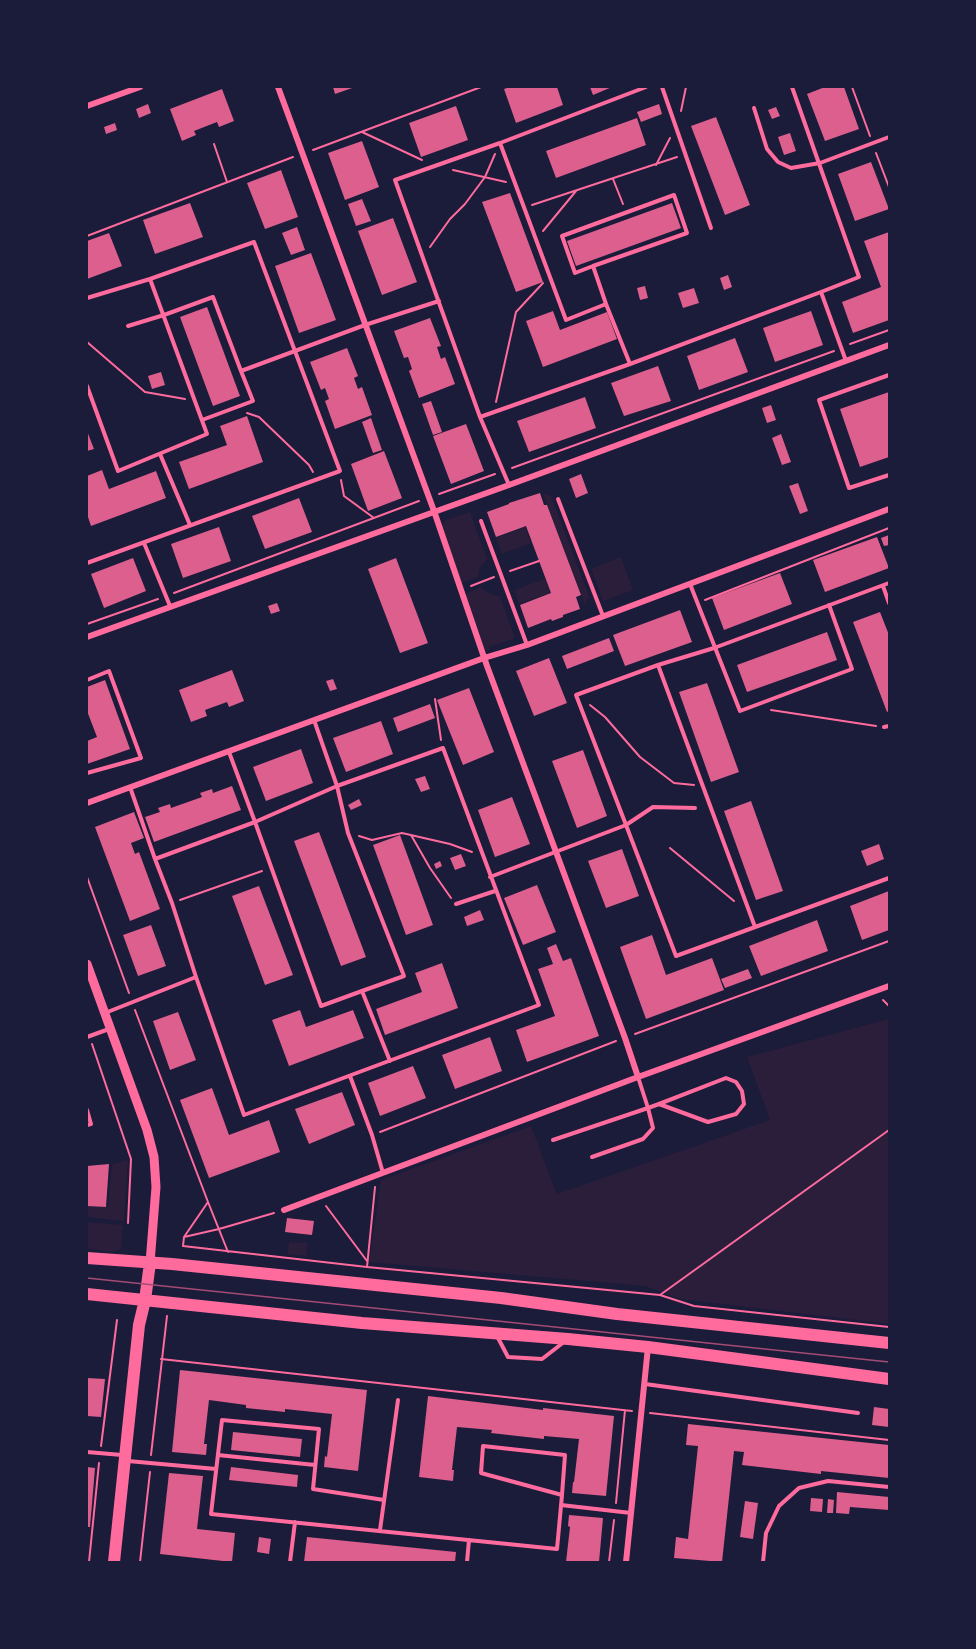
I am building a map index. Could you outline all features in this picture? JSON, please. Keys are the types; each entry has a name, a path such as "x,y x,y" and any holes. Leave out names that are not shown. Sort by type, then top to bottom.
{"main road":[{"path":"87,1258 501,1298 617,1314 889,1343"},
{"path":"114,1562 139,1325 150,1263"},
{"path":"87,1294 362,1323 648,1347 889,1378"}],"street":[{"path":"87,106 140,87"},
{"path":"278,87 434,511 484,658 626,1038 638,1077"},
{"path":"87,637 889,345"},
{"path":"87,803 484,658 526,645 889,509"},
{"path":"87,964 147,1130 154,1158 156,1187 150,1263"},
{"path":"284,1210 638,1077 889,986"},
{"path":"626,1562 648,1347"}],"lane":[{"path":"509,485 480,417 395,180 646,87"},
{"path":"662,87 711,228"},
{"path":"480,417 630,364 859,277 792,87"},
{"path":"754,108 767,149 778,162 791,168 820,163 889,137"},
{"path":"500,143 566,320 606,303"},
{"path":"674,195 687,233 593,266 575,273 562,236 674,195"},
{"path":"87,298 150,279 254,242 340,471 87,563"},
{"path":"593,266 630,364"},
{"path":"87,386 118,471 207,434 150,279"},
{"path":"821,292 846,361"},
{"path":"128,326 213,297 253,400 202,420"},
{"path":"241,371 365,325 439,301"},
{"path":"889,375 819,400 849,488 889,475"},
{"path":"160,454 190,525"},
{"path":"558,499 603,616"},
{"path":"481,521 526,645"},
{"path":"144,543 170,606"},
{"path":"889,583 714,648 658,665 576,695 676,956 889,878"},
{"path":"690,584 740,711 852,669 829,605"},
{"path":"882,586 889,603"},
{"path":"658,665 755,927"},
{"path":"87,680 109,671 141,758 87,773"},
{"path":"228,751 321,1006 404,976 348,833 337,786 314,720"},
{"path":"130,787 155,859 172,903 244,1115 538,1005 443,748 337,786 255,822 155,859"},
{"path":"490,877 626,825 653,807 695,808"},
{"path":"456,904 495,891"},
{"path":"105,1012 196,977"},
{"path":"362,991 390,1061"},
{"path":"88,1037 111,1029"},
{"path":"350,1076 372,1135 380,1174"},
{"path":"592,1156 643,1139 653,1128 638,1077"},
{"path":"553,1140 648,1108 726,1078 736,1082 742,1091 744,1104 736,1114 708,1122 659,1104"},
{"path":"87,1110 92,1124 87,1125"},
{"path":"496,1333 508,1357 531,1359 542,1359 568,1339"},
{"path":"644,1384 858,1413"},
{"path":"380,1530 398,1400"},
{"path":"384,1500 313,1490 319,1429 222,1420 212,1514 557,1549 562,1495 565,1455 483,1446 481,1473 562,1495"},
{"path":"87,1452 216,1469"},
{"path":"218,1455 315,1465"},
{"path":"763,1562 766,1533 779,1506 799,1488 828,1481 889,1487"},
{"path":"561,1505 631,1513"},
{"path":"290,1562 295,1522"},
{"path":"467,1562 469,1540"}],"path":[{"path":"87,236 481,87"},
{"path":"423,257 450,219 465,204 485,177 500,143"},
{"path":"214,144 227,182"},
{"path":"523,208 685,155"},
{"path":"614,179 626,213"},
{"path":"537,244 545,227 577,191"},
{"path":"492,413 502,379 516,312 549,276"},
{"path":"87,624 889,330"},
{"path":"87,342 145,392 195,401"},
{"path":"233,408 259,417 309,465 317,479"},
{"path":"340,471 344,496 374,518"},
{"path":"697,603 889,528"},
{"path":"529,565 539,561"},
{"path":"576,695 605,717 640,757 674,783 703,786"},
{"path":"435,699 443,748"},
{"path":"751,706 887,727"},
{"path":"348,833 372,840 402,833 450,844 483,857"},
{"path":"411,835 430,868 456,904"},
{"path":"670,848 750,914"},
{"path":"172,903 271,867"},
{"path":"87,877 132,1002 228,1252"},
{"path":"88,1037 131,1159 128,1223"},
{"path":"660,1295 889,1130"},
{"path":"368,1267 380,1174"},
{"path":"319,1197 367,1261"},
{"path":"208,1202 184,1237 183,1246 368,1267 660,1295 694,1306 889,1327"},
{"path":"184,1237 284,1210"},
{"path":"167,1316 161,1359 889,1440"},
{"path":"89,1562 117,1320"},
{"path":"609,1562 626,1410"}],"shaded area":[{"path":"543,493 551,496 589,596 585,605"},
{"path":"470,512 487,559 480,567 478,577 459,584 440,530 446,520"},
{"path":"525,527 531,543 502,554 496,538"},
{"path":"621,557 633,590 603,601 591,569"},
{"path":"545,579 550,593 519,604 514,590"},
{"path":"481,587 490,594 500,596 515,638 489,647 490,651 483,649 463,595"},
{"path":"889,1019 889,1324 680,1299 645,1286 369,1262 381,1180 531,1126 557,1194 770,1120 747,1057"},
{"path":"128,1160 124,1221 87,1217 87,1206 108,1207 112,1164"},
{"path":"87,1222 123,1225 121,1249 102,1251 87,1249"},
{"path":"289,1242 308,1243 306,1256 287,1254"}],"building":[{"path":"333,87 355,87 335,94"},
{"path":"557,87 563,105 516,123 504,89"},
{"path":"590,87 612,87 593,95"},
{"path":"825,87 844,87 859,129 825,141 807,94"},
{"path":"222,89 234,121 219,127 217,122 194,131 196,135 182,141 170,109"},
{"path":"148,104 151,113 139,118 136,109"},
{"path":"659,104 662,114 641,122 637,112"},
{"path":"456,106 468,140 421,157 409,123"},
{"path":"776,107 780,116 772,119 768,110"},
{"path":"716,117 750,205 725,215 691,126"},
{"path":"637,118 646,145 556,178 546,151"},
{"path":"115,123 117,130 106,134 104,127"},
{"path":"790,133 796,151 784,155 778,137"},
{"path":"362,141 379,187 345,200 328,153"},
{"path":"871,162 889,209 855,221 838,174"},
{"path":"281,170 298,217 265,229 247,183"},
{"path":"510,193 543,282 516,292 482,202"},
{"path":"362,199 371,221 356,226 348,204"},
{"path":"190,203 203,237 155,254 143,220"},
{"path":"672,203 681,228 576,266 567,241"},
{"path":"393,218 417,282 382,295 358,231"},
{"path":"297,227 305,250 291,255 282,233"},
{"path":"889,232 889,320 853,333 842,302 881,287 864,241"},
{"path":"109,233 122,266 87,279 87,241"},
{"path":"311,253 336,320 299,333 275,266"},
{"path":"728,275 732,287 724,290 720,278"},
{"path":"645,286 648,298 640,300 637,288"},
{"path":"694,288 699,303 683,308 678,293"},
{"path":"207,307 240,396 213,406 180,317"},
{"path":"553,311 560,330 607,312 617,339 543,367 526,321"},
{"path":"811,311 823,345 775,362 763,328"},
{"path":"430,318 441,346 437,347 441,359 445,357 455,384 419,398 409,371 412,369 408,357 404,358 394,331"},
{"path":"735,338 748,372 699,390 687,356"},
{"path":"347,348 358,376 354,378 358,389 362,387 372,415 335,429 325,401 329,399 325,388 321,390 310,362"},
{"path":"658,366 671,401 624,416 611,383"},
{"path":"161,372 165,385 152,389 148,376"},
{"path":"889,392 889,457 860,467 840,409"},
{"path":"585,397 596,428 529,452 517,421"},
{"path":"431,401 442,432 433,435 422,404"},
{"path":"771,405 776,420 767,423 762,408"},
{"path":"247,416 263,462 189,489 179,462 227,445 220,426"},
{"path":"371,418 382,450 373,453 362,422"},
{"path":"466,424 484,471 451,484 433,436"},
{"path":"87,431 94,449 87,451"},
{"path":"781,434 791,462 782,465 772,438"},
{"path":"384,451 402,498 368,511 351,464"},
{"path":"102,470 109,489 156,471 166,498 91,526 87,514 87,476"},
{"path":"581,474 588,493 576,498 569,479"},
{"path":"798,483 808,511 800,514 789,486"},
{"path":"540,493 544,505 547,505 581,595 576,597 580,609 528,628 520,605 551,593 526,526 496,537 487,512"},
{"path":"299,498 312,532 265,549 252,516"},
{"path":"219,527 231,561 183,578 171,544"},
{"path":"889,535 889,545 884,546 881,538"},
{"path":"877,537 889,568 825,592 813,560"},
{"path":"133,558 146,591 104,608 91,574"},
{"path":"396,558 428,643 400,653 368,569"},
{"path":"780,573 792,604 724,630 712,598"},
{"path":"277,603 280,611 271,614 268,606"},
{"path":"680,610 692,642 625,666 613,635"},
{"path":"880,612 889,635 889,711 887,712 853,622"},
{"path":"827,632 837,660 747,692 737,665"},
{"path":"609,638 614,651 567,669 562,656"},
{"path":"549,658 567,703 534,716 516,671"},
{"path":"232,670 244,701 229,707 227,702 205,710 207,716 191,722 179,690"},
{"path":"333,679 337,689 330,691 326,681"},
{"path":"105,680 130,749 87,764 87,741 97,737 87,711 87,687"},
{"path":"707,683 739,772 711,782 679,692"},
{"path":"469,688 494,752 463,765 437,700"},
{"path":"430,704 435,718 398,732 393,718"},
{"path":"381,721 393,754 346,772 333,738"},
{"path":"301,749 313,783 266,801 253,767"},
{"path":"583,750 607,816 577,828 552,761"},
{"path":"425,776 430,789 421,792 415,779"},
{"path":"232,786 241,810 154,842 145,817 160,812 158,808 170,804 171,808 202,797 200,793 212,789 213,793"},
{"path":"512,797 530,844 495,857 478,810"},
{"path":"359,799 362,805 351,810 348,805"},
{"path":"751,801 783,891 756,900 724,811"},
{"path":"134,812 144,838 131,843 135,854 139,852 160,909 130,921 95,827"},
{"path":"319,832 366,957 341,966 294,841"},
{"path":"400,835 433,925 406,935 373,845"},
{"path":"879,844 884,859 867,866 861,851"},
{"path":"622,849 639,896 606,908 588,861"},
{"path":"461,854 466,866 455,870 450,858"},
{"path":"440,861 442,866 436,869 434,864"},
{"path":"537,885 556,932 523,945 504,898"},
{"path":"259,886 293,975 265,985 232,896"},
{"path":"889,891 889,930 862,940 850,906"},
{"path":"480,910 484,920 467,926 464,917"},
{"path":"817,920 828,951 761,976 749,946"},
{"path":"151,925 166,966 138,976 123,935"},
{"path":"652,935 666,975 712,958 724,990 646,1019 620,947"},
{"path":"556,944 563,961 571,958 599,1036 527,1062 516,1030 555,1016 538,969 553,964 547,948"},
{"path":"442,963 458,1008 385,1035 376,1009 422,992 415,973"},
{"path":"748,969 752,978 725,988 721,979"},
{"path":"300,1010 306,1027 353,1010 364,1038 289,1066 272,1020"},
{"path":"178,1012 196,1060 170,1070 153,1021"},
{"path":"490,1037 502,1071 455,1089 442,1055"},
{"path":"413,1066 426,1098 380,1116 368,1083"},
{"path":"212,1088 229,1135 269,1120 280,1152 209,1178 180,1100"},
{"path":"342,1092 355,1125 309,1144 295,1109"},
{"path":"109,1164 106,1207 87,1206 87,1166"},
{"path":"287,1218 314,1221 312,1235 285,1232"},
{"path":"180,1370 367,1390 358,1471 324,1467 332,1414 246,1408 246,1405 209,1400 204,1444 207,1444 206,1455 172,1452"},
{"path":"87,1378 105,1379 101,1417 87,1416"},
{"path":"428,1396 614,1416 606,1496 572,1493 579,1439 544,1436 544,1439 491,1433 492,1430 457,1427 452,1470 454,1470 453,1481 419,1477"},
{"path":"874,1407 889,1409 889,1427 872,1425"},
{"path":"688,1424 889,1445 889,1478 821,1471 821,1474 742,1465 744,1452 734,1451 722,1562 674,1558 676,1537 688,1539 698,1446 686,1445"},
{"path":"233,1432 302,1439 300,1457 231,1450"},
{"path":"87,1467 95,1468 90,1527 87,1527"},
{"path":"231,1467 298,1475 297,1487 229,1480"},
{"path":"169,1473 203,1476 197,1529 235,1533 232,1562 160,1554"},
{"path":"837,1492 889,1497 889,1510 850,1507 849,1514 836,1513"},
{"path":"811,1498 823,1499 822,1512 810,1511"},
{"path":"828,1499 834,1500 833,1513 827,1513"},
{"path":"745,1501 758,1503 753,1539 740,1537"},
{"path":"569,1515 603,1518 599,1562 566,1562"},
{"path":"259,1537 271,1539 269,1554 257,1552"},
{"path":"307,1537 456,1552 455,1562 304,1562"}],"tram line":[{"path":"87,1278 889,1362"}]}
